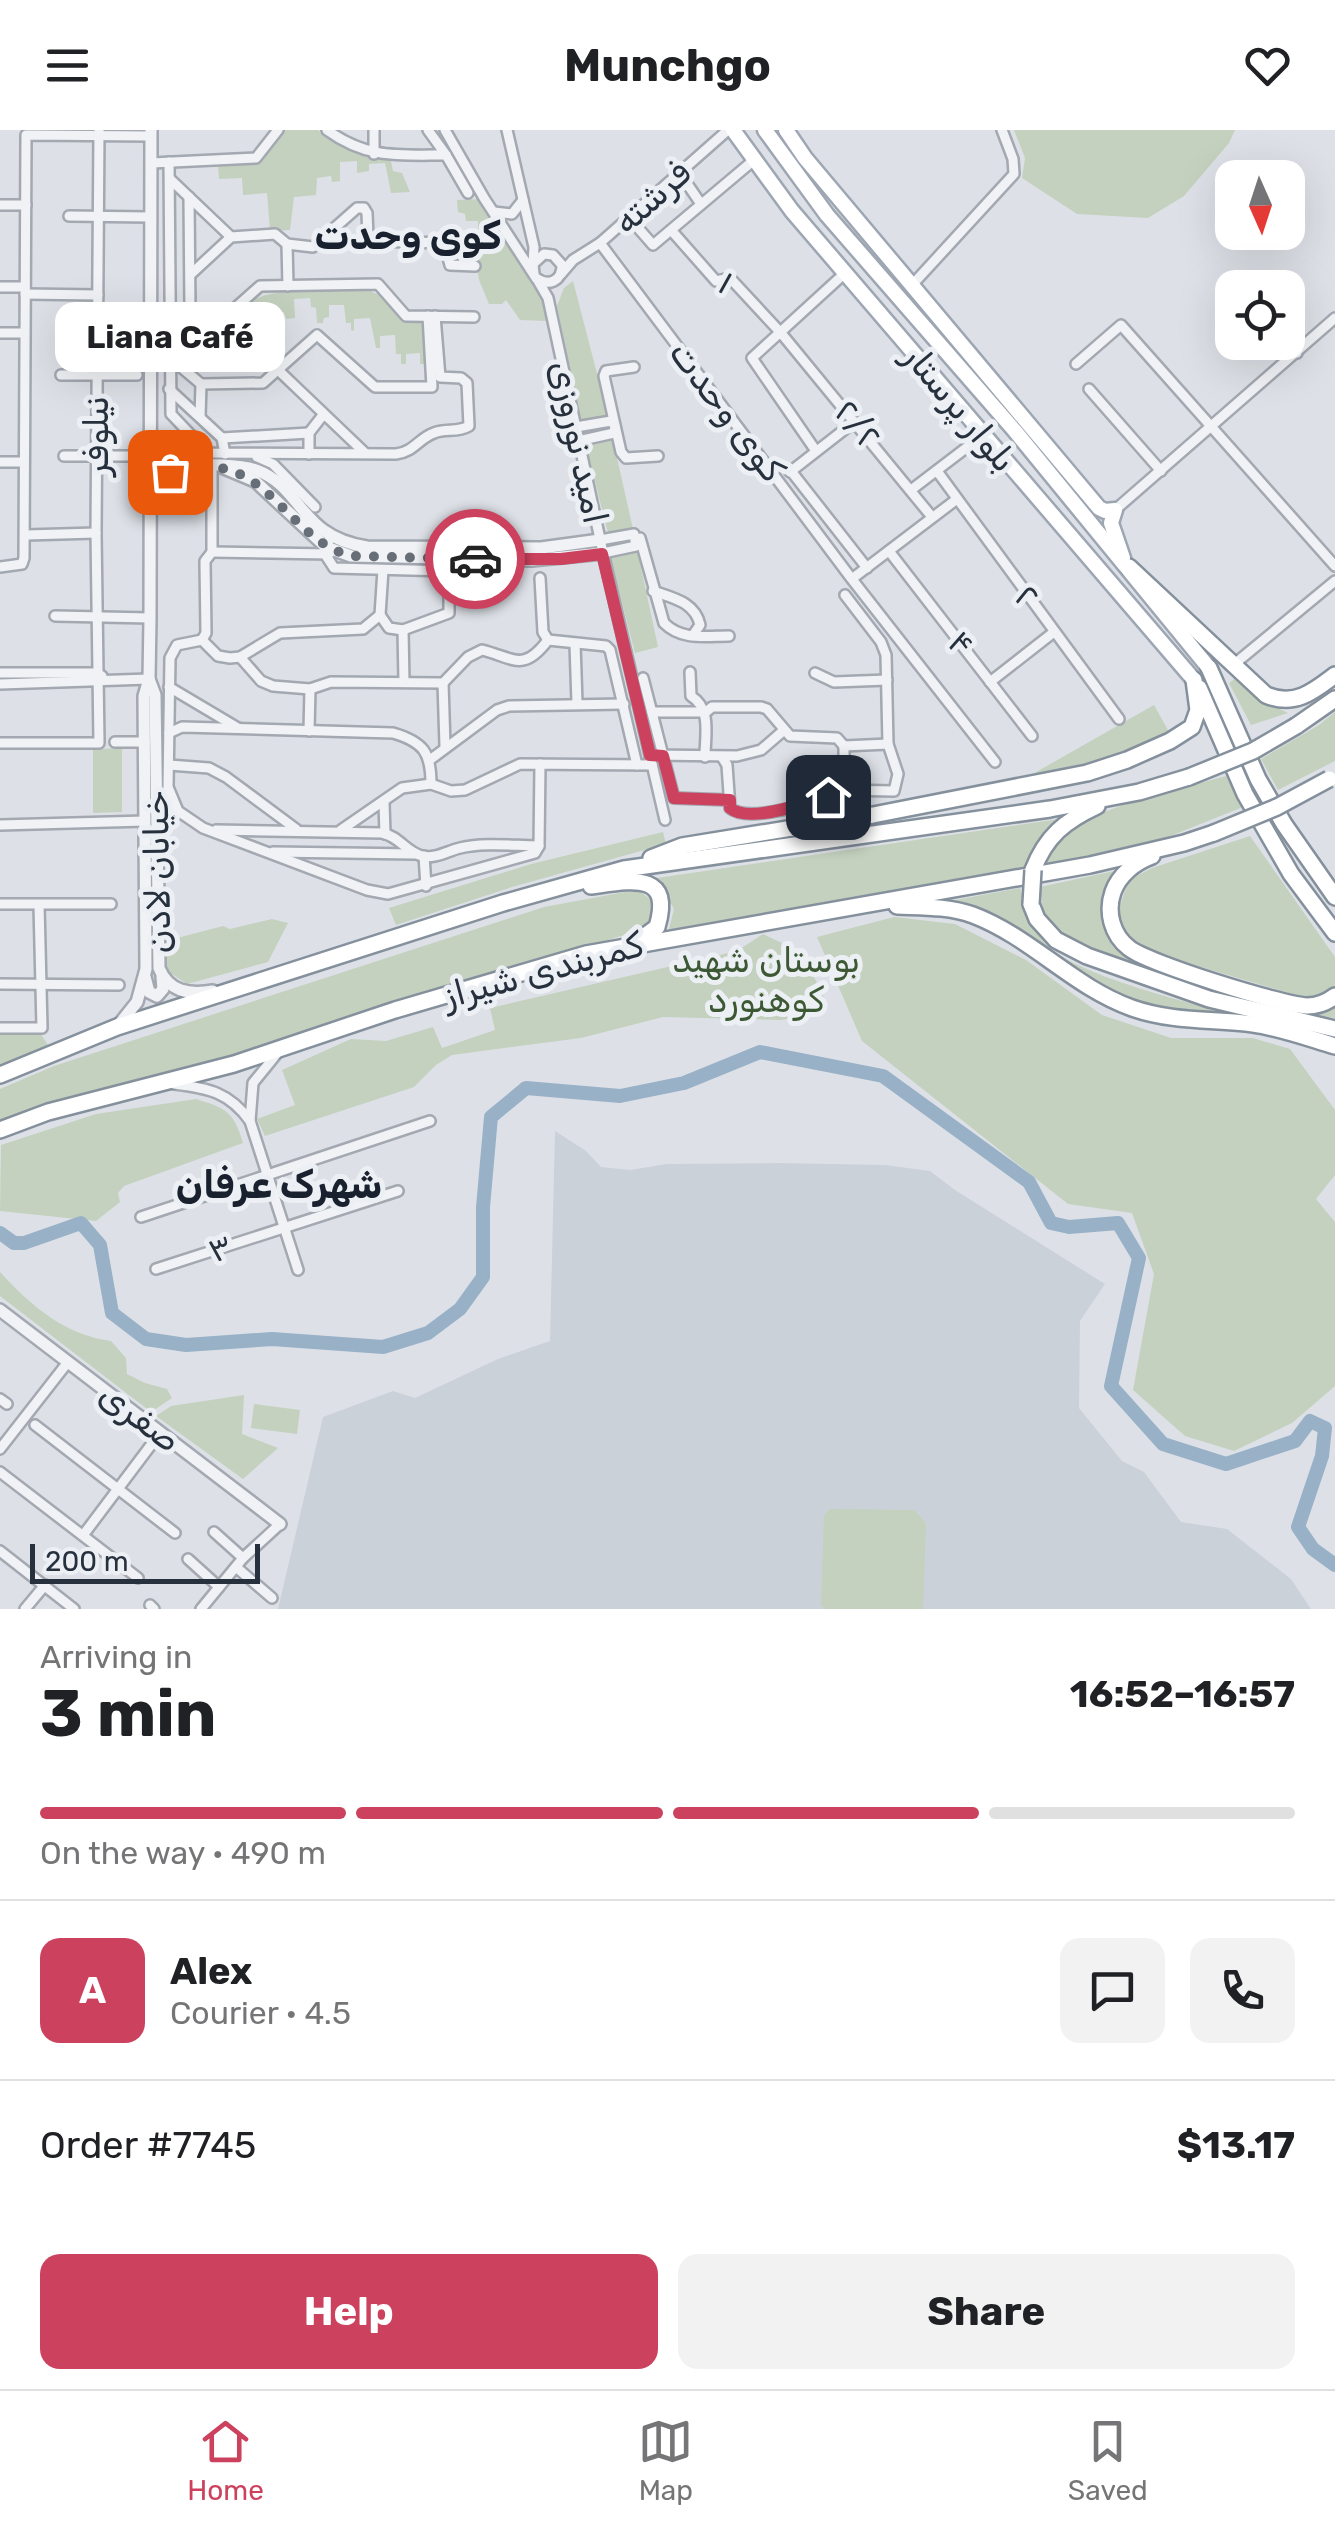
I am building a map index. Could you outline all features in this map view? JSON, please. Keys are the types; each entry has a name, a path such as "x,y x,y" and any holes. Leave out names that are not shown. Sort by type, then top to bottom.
{"highway":[{"path":"1126,564 1266,696 1285,700 1312,692 1335,676"},
{"path":"1209,668 1258,779 1335,898"},
{"path":"624,869 682,846 892,812 1074,776 1127,760 1170,741 1192,726 1198,710 1194,680"},
{"path":"1194,680 1210,707 1245,794 1292,874 1334,932"},
{"name":"کمربندی شیراز","path":"0,1075 117,1027 624,869 970,821 1139,792 1189,777 1253,750 1335,700"},
{"name":"کمربندی شیراز","path":"0,1133 16,1124 91,1100 166,1083 281,1049 526,970 625,946 1018,879 1184,844 1277,807 1332,777"},
{"path":"1139,792 1069,819 1043,847 1032,870 1031,904 1037,919 1056,940 1087,956 1209,999 1335,1029"},
{"path":"1184,844 1144,858 1120,880 1110,910 1111,922 1122,942 1150,959 1298,1005 1326,1003 1335,996"},
{"path":"543,892 635,880 656,889 662,904 657,927 625,946"},
{"path":"868,904 939,908 974,916 1013,937 1087,988 1150,1014 1254,1024 1335,1046"}],"main road":[{"name":"بلوار پرستار","path":"731,130 982,436 1194,680"},
{"name":"بلوار پرستار","path":"765,130 826,214 1126,564 1209,668"},
{"path":"786,130 805,158 1099,508 1115,510 1112,525 1126,564"},
{"path":"927,300 924,327 949,329"},
{"path":"1015,473 1030,469 1034,455"},
{"path":"1032,492 1030,483 1034,476 1051,477"}],"street":[{"path":"152,163 256,158 278,130"},
{"path":"327,130 348,145 374,154 446,156"},
{"path":"374,130 374,154"},
{"path":"428,130 468,193"},
{"name":"امید نوروزی","path":"446,130 548,298 665,820"},
{"path":"507,130 532,241 535,272 545,283 559,276 562,266 532,241"},
{"name":"فرشته","path":"548,298 573,260 600,243 731,130"},
{"path":"913,284 1014,174 1002,130"},
{"name":"نیلوفر","path":"0,743 98,743 99,133"},
{"path":"0,566 22,564 26,535 26,136 151,133"},
{"name":"خیابان لادن","path":"117,1027 137,1002 146,977 144,696 149,679 150,618 148,495 143,460 148,439 151,133"},
{"path":"640,230 652,246 754,160"},
{"path":"169,162 171,414 208,452 410,452 435,432 457,432 469,426 466,383 461,378 440,377 432,316"},
{"path":"170,178 230,237"},
{"path":"688,186 702,204"},
{"path":"189,198 190,310"},
{"path":"494,212 512,214 523,200"},
{"path":"0,204 26,205"},
{"path":"190,274 230,237 275,234 287,244 313,246 357,208 364,208 368,236 374,241 444,243 450,265 475,266"},
{"path":"69,216 150,217"},
{"name":"۱","path":"671,230 716,280 730,278 782,333"},
{"name":"کوی وحدت","path":"600,243 995,762"},
{"path":"287,244 288,286"},
{"path":"535,272 539,256 573,260"},
{"path":"816,451 752,358 845,273"},
{"path":"170,310 190,310 203,321 216,325 260,286 378,284 406,316 474,317"},
{"path":"0,286 60,295 98,295"},
{"path":"169,357 201,384 263,383 317,335 375,388 432,388 432,316"},
{"path":"1305,346 1335,318"},
{"path":"1076,364 1121,325 1335,566"},
{"path":"0,333 24,333"},
{"name":"۲/۲","path":"782,333 932,517"},
{"path":"1115,510 1290,360"},
{"path":"634,367 605,373 624,457 658,456"},
{"path":"276,368 366,453"},
{"path":"61,376 137,375"},
{"path":"200,418 201,384"},
{"path":"169,389 222,438 226,453"},
{"path":"1089,389 1160,470"},
{"path":"309,454 309,433 323,415"},
{"path":"576,427 612,421 616,426"},
{"path":"578,441 614,433 616,426"},
{"path":"780,480 849,426"},
{"path":"222,438 309,433"},
{"path":"911,490 982,436"},
{"path":"148,439 184,466"},
{"path":"226,453 215,466 213,552 205,561 206,633 202,640 171,650 172,800 188,820 367,890 388,894 536,852 540,764"},
{"path":"202,640 218,656 240,657 280,633 403,630 449,613 450,571 334,568 303,501 273,464 250,455"},
{"path":"64,456 122,456 184,466 260,470 315,507"},
{"path":"0,462 24,462"},
{"path":"148,495 162,479 184,466"},
{"path":"215,466 254,481 327,546 351,556 601,547 634,534 636,539 640,538 664,623 678,634 729,636"},
{"name":"کوی وحدت","path":"791,471 867,568"},
{"name":"۲","path":"937,472 1119,719"},
{"path":"854,578 957,499"},
{"path":"26,535 96,533"},
{"path":"213,552 344,543 460,552"},
{"name":"۴","path":"889,550 1032,736"},
{"path":"383,570 380,615 389,628"},
{"path":"540,578 543,632 548,640 606,646 610,650 638,765"},
{"path":"1232,666 1335,581"},
{"path":"654,591 676,598 696,612 700,630 690,636"},
{"path":"722,757 728,765 730,808 734,812 756,814 842,790 894,791 898,774 888,744 886,656 881,642 845,594"},
{"path":"363,629 380,615"},
{"path":"55,616 150,618"},
{"path":"403,630 404,682"},
{"path":"990,682 1054,632"},
{"path":"445,746 443,683 468,657 482,650 522,662 539,652 548,640"},
{"path":"576,644 577,703"},
{"path":"240,657 262,681 273,686 310,689 331,682 443,683"},
{"path":"690,672 692,696 706,712 705,756"},
{"path":"0,673 149,679"},
{"path":"815,673 834,682 886,680"},
{"path":"0,684 97,678"},
{"path":"644,678 674,798 730,800"},
{"name":"خیابان لادن","path":"149,679 155,695 156,912 161,975 174,988 190,993 246,986"},
{"path":"170,687 240,729"},
{"path":"309,731 310,689"},
{"path":"431,760 497,710 509,706 636,704"},
{"path":"652,712 706,712 712,707 767,709 790,736 837,738 844,746 842,790"},
{"path":"169,733 182,727 393,733 420,746 431,760 431,784"},
{"path":"338,832 402,788 431,784 451,792 465,790 520,764 638,765 663,756 722,757 761,750 783,731"},
{"path":"115,742 145,742"},
{"path":"844,746 888,744"},
{"path":"169,765 209,768 298,831"},
{"path":"384,802 385,834"},
{"path":"0,825 144,821"},
{"path":"208,830 393,835 420,855 426,886"},
{"path":"266,852 420,855 479,846 539,846"},
{"path":"0,904 110,904"},
{"path":"0,1028 42,1028 40,905"},
{"path":"146,977 150,992 157,996 164,989 161,975"},
{"path":"0,984 120,985"},
{"path":"250,1121 254,1083 281,1049"},
{"path":"166,1083 221,1093 238,1104 250,1121 298,1270"},
{"path":"141,1217 430,1121"},
{"path":"284,1227 398,1190"},
{"name":"۳","path":"156,1269 284,1227"},
{"name":"صفری","path":"0,1310 280,1524"},
{"path":"0,1449 68,1362"},
{"path":"35,1425 175,1533"},
{"path":"84,1534 160,1432"},
{"path":"0,1472 138,1578"},
{"path":"201,1609 244,1558 280,1524"},
{"path":"214,1532 244,1558"},
{"path":"0,1551 74,1609"},
{"path":"188,1560 220,1587"},
{"path":"236,1567 272,1598"},
{"path":"25,1609 44,1585"}],"shaded area":[{"path":"555,1131 586,1151 601,1167 630,1170 667,1164 778,1163 885,1165 930,1171 1105,1284 1080,1321 1079,1408 1122,1461 1144,1472 1181,1522 1227,1529 1291,1579 1311,1609 278,1609 323,1417 393,1391 415,1398 498,1359 550,1341"}],"green space":[{"path":"283,130 318,130 351,150 390,156 393,171 402,173 410,192 391,193 385,163 369,164 369,171 357,173 357,161 340,162 340,181 332,182 331,176 317,178 316,195 294,197 290,230 270,231 267,193 243,195 242,178 219,179 218,163 257,162"},
{"path":"1014,130 1235,130 1229,143 1184,196 1148,218 1077,214 1022,178 1025,158"},
{"path":"481,199 547,308 547,321 520,320 506,300 489,304 479,280 475,249 485,247 483,233 478,233 478,221 466,221 465,214 458,212 457,200"},
{"path":"573,281 608,416 581,421 557,306 564,288"},
{"path":"370,291 384,297 404,318 427,318 430,384 425,384 425,364 420,364 420,353 406,354 406,364 401,364 395,335 380,336 380,348 376,348 370,318 354,319 354,331 351,330 344,305 329,305 329,317 317,323 316,308 311,307 310,298 294,299 295,318 286,319 284,312 267,313 267,328 247,329 247,337 227,338 226,349 220,350 220,327 247,305 270,294"},
{"path":"613,440 633,529 608,533 586,446"},
{"path":"637,549 658,647 635,653 609,554"},
{"path":"1236,678 1257,698 1288,713 1251,725 1229,683"},
{"path":"1154,705 1169,732 1113,758 1024,779"},
{"path":"1335,712 1335,761 1278,790 1261,759"},
{"path":"122,748 122,812 93,813 93,749"},
{"path":"1226,776 1243,807 1148,845 1043,868 1060,839 1078,825 1140,800"},
{"path":"1059,819 1042,836 1026,868 668,933 674,909 657,878"},
{"path":"663,832 666,844 512,887 396,925 389,908 531,864"},
{"path":"1250,836 1335,957 1335,985 1328,994 1313,1000 1147,951 1123,929 1121,903 1129,880 1152,868"},
{"path":"1119,870 1106,918 1112,937 1128,960 1314,1013 1335,1006 1335,1018 1229,996 1136,969 1065,940 1048,925 1040,887"},
{"path":"1020,888 1037,933 1063,957 1140,989 1246,1018 1170,1011 1119,998 1068,974 945,902"},
{"path":"640,892 651,899 653,923 644,929 158,1077 50,1103 0,1125 0,1089 54,1066 544,907"},
{"path":"894,917 955,924 1026,960 1102,1015 1171,1038 1253,1038 1290,1049 1335,1110 1335,1175 1316,1199 1335,1222 1335,1386 1292,1423 1234,1451 1185,1436 1133,1390 1154,1274 1132,1213 1068,1204 862,1041 817,937"},
{"path":"272,919 288,923 268,962 187,984 166,970 162,942 223,926 230,929"},
{"name":"بوستان شهید کوهنورد","path":"763,934 790,947 807,962 824,998 814,1015 781,1020 663,1017 581,1038 452,1055 414,1087 265,1136 257,1119 295,1105 282,1070 351,1039 386,1041 433,1027 442,1048 495,1030 490,1008 737,951"},
{"path":"0,1033 40,1033 48,1045 0,1066"},
{"path":"196,1099 227,1113 243,1143 124,1186 118,1193 120,1202 96,1221 0,1211 1,1145 96,1114"},
{"path":"0,1272 50,1317 94,1338 111,1341 126,1358 127,1374 167,1389 172,1398 151,1412 0,1296"},
{"path":"244,1395 242,1434 278,1448 243,1479 156,1416 171,1406"},
{"path":"254,1404 300,1410 297,1434 251,1428"},
{"path":"830,1509 914,1510 926,1523 923,1609 825,1609 821,1605 824,1516"}],"waterway":[{"path":"0,1233 14,1243 24,1243 81,1223 100,1245 112,1313 146,1339 186,1345 272,1339 383,1347 428,1333 460,1309 483,1277 483,1207 491,1117 526,1088 620,1096 684,1083 760,1052 883,1076 1029,1182 1051,1223 1069,1227 1118,1223 1139,1258 1111,1386 1163,1444 1226,1464 1295,1441 1310,1421 1325,1428 1322,1456 1298,1527 1313,1549 1335,1565"}],"way so far":[{"path":"170,472 184,466 220,466 254,481 314,538 336,552 351,556 475,559"}],"place":[{"name":"Liana Café","path":"170,472"}],"district":[{"name":"کوی وحدت","path":"408,236"},
{"name":"شهرک عرفان","path":"279,1185"}],"route":[{"path":"475,559 561,559 602,554 650,755 663,756 674,798 730,800 734,812 756,814 828,797"}]}
